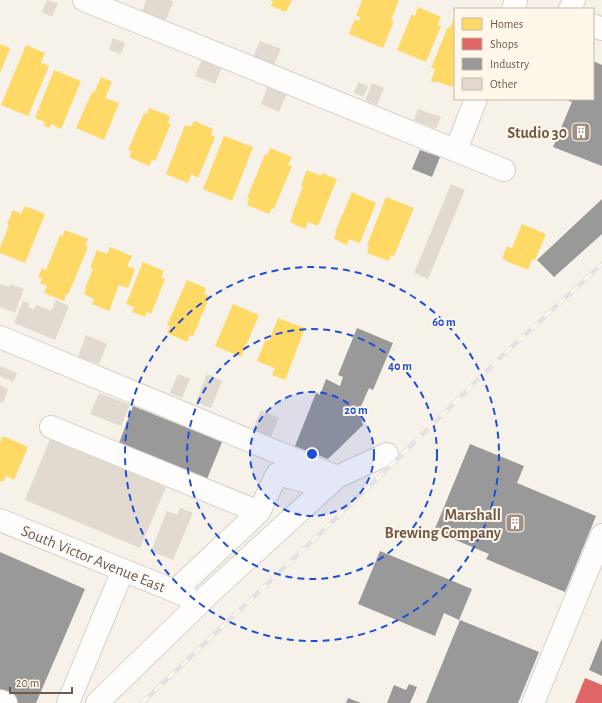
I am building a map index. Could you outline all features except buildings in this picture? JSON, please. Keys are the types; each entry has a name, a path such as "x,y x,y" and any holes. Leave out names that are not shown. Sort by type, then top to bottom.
{"street":[{"path":"84,0 504,170"},
{"path":"456,150 476,100"},
{"path":"0,337 337,477"},
{"path":"51,427 259,512 277,474 304,480 337,477"},
{"path":"97,703 210,593 337,477 387,454"},
{"name":"South Victor Avenue East","path":"0,520 181,594 259,512"},
{"path":"533,703 602,535"},
{"path":"68,703 123,570"},
{"path":"0,700 6,703"}],"railway":[{"path":"142,703 376,480 502,356 602,264"}],"place":[{"name":"Studio 30","path":"581,132"},
{"name":"Marshall Brewing Company","path":"515,523"}]}
